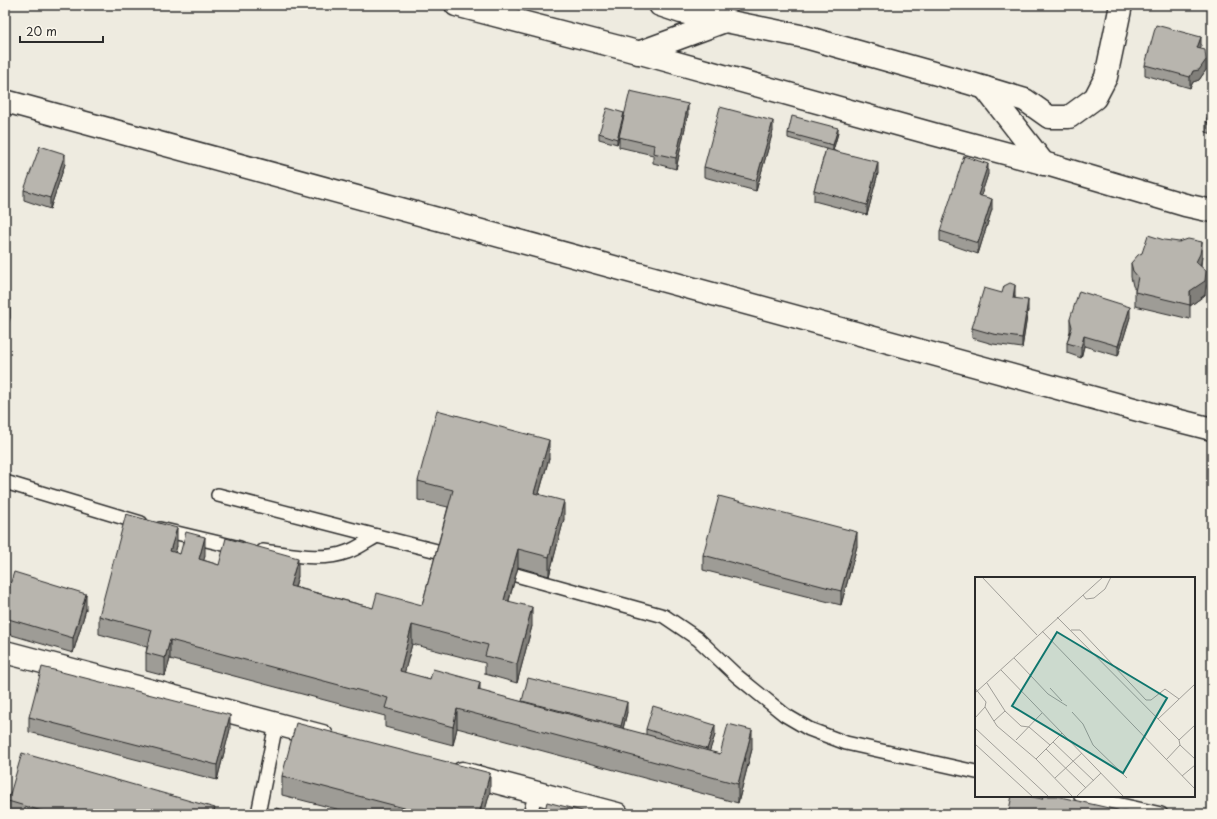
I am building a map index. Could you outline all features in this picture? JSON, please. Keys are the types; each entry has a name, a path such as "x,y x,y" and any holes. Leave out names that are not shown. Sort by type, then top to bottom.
{"street":[{"path":"456,5 638,53 1212,211"},
{"path":"660,5 681,12 805,37 985,88 1025,100 1049,117 1069,117 1095,98 1106,77 1121,5"},
{"path":"638,53 725,21"},
{"path":"985,88 1044,164"},
{"path":"5,101 1212,429"},
{"path":"5,652 337,740"},
{"path":"444,768 617,814"}],"lane":[{"path":"5,482 164,530 236,548 311,556 329,556 347,552 377,536"},
{"path":"218,495 441,552"},
{"path":"516,574 664,616 698,639 737,676 785,715 809,729 846,742 975,772"},
{"path":"258,814 276,724"},
{"path":"530,814 536,792"},
{"path":"1085,797 1161,814"}],"building":[{"path":"1156,25 1201,37 1197,48 1205,50 1206,60 1199,70 1193,71 1190,77 1145,65"},
{"path":"630,91 688,104 676,158 653,153 654,145 619,137"},
{"path":"1212,101 1212,124 1206,122"},
{"path":"720,107 773,121 756,181 704,167"},
{"path":"607,108 624,113 617,139 599,133"},
{"path":"792,116 838,128 833,145 788,133"},
{"path":"40,146 65,154 50,198 24,190"},
{"path":"826,149 878,162 867,205 814,190"},
{"path":"964,156 988,164 978,195 992,199 978,243 940,231"},
{"path":"1148,235 1164,240 1179,242 1188,239 1202,242 1200,254 1196,262 1206,271 1205,281 1190,291 1190,305 1135,292 1138,277 1133,271 1131,263 1138,255 1142,253"},
{"path":"1010,283 1015,285 1013,298 1028,300 1022,338 993,334 972,328 984,288 1002,293 1004,286"},
{"path":"1079,291 1130,307 1118,346 1084,336 1081,347 1067,343 1072,327 1070,319"},
{"path":"5,302 10,303 5,320"},
{"path":"437,410 549,440 534,493 564,501 549,557 518,549 504,600 532,607 517,664 485,656 488,645 412,625 400,671 430,679 433,669 480,682 478,690 720,754 728,724 752,730 738,784 457,709 453,727 385,708 388,698 170,640 165,658 146,653 152,630 99,616 126,514 177,528 170,551 180,554 186,532 205,537 199,559 219,565 226,538 298,558 290,586 373,608 377,593 422,605 453,490 418,481"},
{"path":"719,496 857,532 841,591 703,555"},
{"path":"14,572 86,594 73,638 5,618 5,587 9,588"},
{"path":"42,667 230,715 217,765 29,717"},
{"path":"528,678 627,702 621,726 522,701"},
{"path":"653,706 715,725 707,749 646,729"},
{"path":"296,723 490,773 479,814 427,814 282,776"},
{"path":"22,753 215,808 213,814 52,814 8,801"},
{"path":"1012,797 1033,797 1042,799 1043,797 1060,797 1135,814 1008,814"},
{"path":"547,802 594,814 544,814"},
{"path":"276,808 297,814 274,814"}]}
